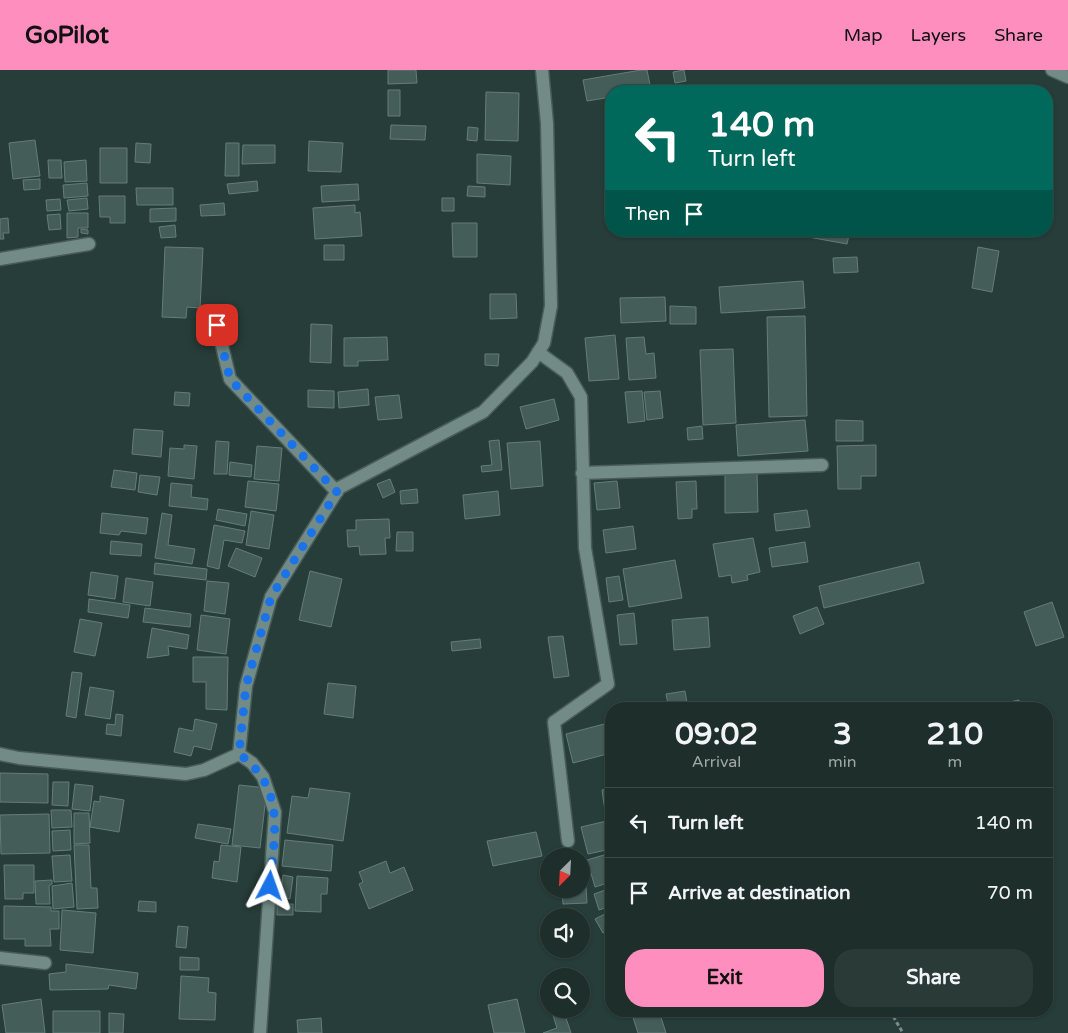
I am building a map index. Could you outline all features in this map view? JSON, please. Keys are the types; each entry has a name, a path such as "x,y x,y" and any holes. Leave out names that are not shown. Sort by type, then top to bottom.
{"street":[{"path":"239,754 246,686 271,597 337,492 340,488 483,412 532,362 544,343 551,306 547,123 542,70"},
{"path":"1052,70 1068,77"},
{"path":"0,260 89,244"},
{"path":"217,325 230,379 337,492"},
{"path":"538,352 567,373 581,397 585,548 608,684 554,722 568,841"},
{"path":"582,474 822,465"},
{"path":"0,754 18,758 186,774 204,770 239,754"},
{"path":"239,754 252,763 263,777 275,812 260,1033"},
{"path":"0,958 45,963"}],"path":[{"path":"894,1017 903,1033"}],"building":[{"path":"388,70 416,70 417,83 388,84"},
{"path":"647,70 650,85 605,85 605,98 587,101 583,80"},
{"path":"684,70 686,81 675,83 673,72"},
{"path":"388,90 400,90 400,116 388,116"},
{"path":"486,92 519,93 518,141 485,140"},
{"path":"391,125 426,126 425,140 390,139"},
{"path":"468,127 478,128 477,141 467,140"},
{"path":"35,140 40,176 13,179 9,143"},
{"path":"309,141 343,143 341,172 308,171"},
{"path":"136,143 151,144 150,163 135,162"},
{"path":"226,143 239,143 239,176 225,176"},
{"path":"243,145 275,145 275,163 242,164"},
{"path":"100,148 127,148 127,183 100,183"},
{"path":"477,154 511,156 510,185 477,183"},
{"path":"48,160 61,160 62,178 49,178"},
{"path":"86,160 87,181 65,182 64,162"},
{"path":"40,179 40,189 24,190 23,180"},
{"path":"257,181 258,191 229,194 227,184"},
{"path":"87,183 88,196 64,198 63,185"},
{"path":"358,184 359,200 322,202 321,186"},
{"path":"468,186 485,187 485,197 467,196"},
{"path":"136,188 173,188 173,205 137,205"},
{"path":"99,196 125,196 125,223 110,223 110,217 100,217"},
{"path":"87,198 88,209 69,211 67,200"},
{"path":"442,198 454,198 454,211 442,211"},
{"path":"60,199 61,210 47,211 46,200"},
{"path":"224,203 225,215 201,216 200,205"},
{"path":"355,205 355,213 360,212 362,236 315,239 313,208"},
{"path":"176,208 176,221 150,222 150,209"},
{"path":"67,213 88,213 88,228 78,228 78,237 67,238"},
{"path":"60,214 61,229 49,230 47,215"},
{"path":"8,218 9,233 3,233 4,239 0,239 0,219"},
{"path":"452,223 477,223 477,257 453,257"},
{"path":"175,225 176,237 161,238 159,227"},
{"path":"81,229 88,230 88,234 81,233"},
{"path":"808,237 849,237 847,244"},
{"path":"324,245 344,245 344,260 324,260"},
{"path":"165,247 203,248 200,308 187,307 186,318 162,317"},
{"path":"978,247 999,251 992,292 972,288"},
{"path":"857,257 858,272 834,273 833,258"},
{"path":"803,281 805,308 721,313 719,287"},
{"path":"490,294 516,294 517,318 490,319"},
{"path":"665,297 666,321 621,323 620,298"},
{"path":"670,306 696,307 696,324 670,324"},
{"path":"805,316 807,416 769,417 767,317"},
{"path":"311,324 332,325 331,363 310,362"},
{"path":"615,335 619,379 589,381 585,338"},
{"path":"387,337 388,360 358,361 358,366 344,366 344,338"},
{"path":"644,337 646,354 654,353 656,378 629,380 626,338"},
{"path":"733,349 736,423 703,425 700,350"},
{"path":"485,354 499,354 498,366 485,365"},
{"path":"368,389 369,405 339,408 338,392"},
{"path":"308,390 334,391 334,408 308,407"},
{"path":"642,391 645,421 628,423 625,392"},
{"path":"660,391 663,418 647,420 644,392"},
{"path":"175,392 190,393 189,406 174,405"},
{"path":"399,395 402,418 378,420 375,397"},
{"path":"554,399 559,420 526,429 520,407"},
{"path":"805,420 808,451 738,456 736,425"},
{"path":"836,420 863,421 863,441 836,441"},
{"path":"702,426 703,439 688,440 687,428"},
{"path":"134,429 163,431 161,457 132,454"},
{"path":"499,440 502,470 482,472 481,466 492,465 489,441"},
{"path":"216,441 229,442 227,474 214,474"},
{"path":"540,441 543,486 511,489 507,443"},
{"path":"184,445 197,446 194,479 168,476 170,448 184,449"},
{"path":"876,445 876,476 861,476 861,489 838,489 837,446"},
{"path":"257,446 282,448 279,481 254,479"},
{"path":"230,462 252,465 251,477 229,475"},
{"path":"114,470 137,473 135,490 111,487"},
{"path":"725,472 757,472 758,512 725,513"},
{"path":"140,475 160,477 157,495 138,492"},
{"path":"390,479 395,492 383,498 377,484"},
{"path":"248,481 279,484 276,511 245,507"},
{"path":"617,481 620,508 597,510 594,483"},
{"path":"696,481 697,509 692,509 692,518 678,519 676,482"},
{"path":"171,483 192,485 191,497 208,499 207,510 169,506"},
{"path":"417,489 418,503 401,504 400,491"},
{"path":"498,491 500,515 465,519 463,495"},
{"path":"218,509 247,514 245,526 216,520"},
{"path":"807,510 810,527 776,531 774,514"},
{"path":"251,511 274,515 269,549 246,545"},
{"path":"102,513 148,518 146,534 121,531 119,535 100,533"},
{"path":"162,513 172,515 168,545 195,549 192,564 155,558"},
{"path":"389,519 390,538 385,538 386,554 360,555 359,546 348,547 347,530 356,530 356,520"},
{"path":"214,525 245,531 242,543 224,540 219,569 207,566"},
{"path":"633,526 636,549 606,553 603,530"},
{"path":"397,532 413,532 413,551 396,551"},
{"path":"753,538 760,572 747,575 748,580 732,583 731,575 719,577 713,544"},
{"path":"111,541 142,544 141,556 110,554"},
{"path":"805,542 808,562 772,567 769,548"},
{"path":"236,548 262,558 255,577 228,566"},
{"path":"675,560 682,598 629,607 623,569"},
{"path":"919,562 924,583 824,608 819,586"},
{"path":"155,563 207,569 206,580 154,574"},
{"path":"310,571 342,579 331,627 299,620"},
{"path":"91,572 118,576 115,599 88,595"},
{"path":"619,576 623,600 609,602 606,578"},
{"path":"126,578 153,582 150,606 123,602"},
{"path":"207,581 229,583 225,614 204,611"},
{"path":"89,599 130,605 128,618 88,612"},
{"path":"1052,602 1064,637 1036,646 1024,612"},
{"path":"817,607 824,624 800,634 793,616"},
{"path":"145,608 191,614 190,627 143,622"},
{"path":"634,613 637,644 620,645 617,615"},
{"path":"201,615 230,619 226,654 197,650"},
{"path":"708,617 710,647 674,650 672,620"},
{"path":"80,619 102,623 95,656 74,652"},
{"path":"152,628 189,635 187,649 168,646 169,655 147,658"},
{"path":"563,636 569,676 554,678 548,637"},
{"path":"480,639 481,648 452,651 451,642"},
{"path":"193,657 228,657 227,710 206,709 206,682 193,682"},
{"path":"72,672 82,673 76,718 66,716"},
{"path":"328,683 356,686 353,718 324,714"},
{"path":"90,687 114,691 110,719 85,715"},
{"path":"685,691 687,702 668,702 666,694"},
{"path":"116,714 123,715 121,736 106,734 107,724 115,725"},
{"path":"195,719 217,724 211,750 194,746 191,756 174,752 179,728 193,731"},
{"path":"605,724 605,755 573,763 566,734"},
{"path":"0,773 48,774 48,803 0,802"},
{"path":"53,782 69,782 68,806 52,805"},
{"path":"75,784 93,786 90,811 72,809"},
{"path":"239,785 267,788 260,848 232,845"},
{"path":"310,788 350,793 343,841 287,833 292,796 308,798"},
{"path":"605,789 605,811 602,790"},
{"path":"100,796 124,800 119,832 90,827 94,801 100,802"},
{"path":"51,810 71,810 72,827 52,828"},
{"path":"74,813 89,813 90,843 74,844"},
{"path":"49,814 50,853 1,854 0,815"},
{"path":"605,821 605,850 590,854 590,848 586,848 581,827"},
{"path":"198,824 231,829 228,844 195,838"},
{"path":"70,830 71,850 53,851 52,831"},
{"path":"536,832 540,856 493,866 487,841"},
{"path":"285,840 333,845 331,871 282,866"},
{"path":"74,845 89,845 91,888 97,888 98,908 77,909"},
{"path":"221,845 241,847 237,882 212,878 214,861 219,862"},
{"path":"70,855 72,881 54,882 52,856"},
{"path":"605,855 605,884 595,887 590,870 590,859"},
{"path":"386,861 390,873 404,867 413,890 369,909 359,884 363,882 359,872"},
{"path":"4,865 34,865 34,893 23,893 23,899 5,899"},
{"path":"283,875 293,877 290,899 280,897"},
{"path":"297,876 328,878 327,894 321,894 321,912 295,911"},
{"path":"52,880 52,884 49,886 50,904 36,904 35,881"},
{"path":"72,883 74,907 53,909 52,886"},
{"path":"605,890 605,908 599,910 594,894"},
{"path":"563,898 587,898 587,903 563,904"},
{"path":"139,901 156,902 156,912 138,911"},
{"path":"277,904 293,904 293,915 277,915"},
{"path":"4,906 51,907 51,911 59,911 59,929 50,929 51,946 25,946 25,939 4,939"},
{"path":"62,910 96,913 93,953 60,950"},
{"path":"605,914 605,932 603,933 595,919"},
{"path":"178,926 188,927 186,948 176,947"},
{"path":"180,957 199,958 199,970 180,970"},
{"path":"66,964 138,973 136,989 109,985 108,989 50,990 49,974 66,972"},
{"path":"181,976 209,978 208,992 216,993 215,1020 179,1019"},
{"path":"41,999 45,1033 6,1033 2,1005"},
{"path":"517,999 525,1033 494,1033 488,1005"},
{"path":"53,1011 100,1011 100,1033 53,1033"},
{"path":"109,1013 124,1014 123,1033 109,1033"},
{"path":"633,1017 661,1017 666,1033 638,1033"},
{"path":"321,1018 322,1033 298,1033 297,1020"},
{"path":"554,1018 566,1018 571,1033 543,1033 557,1028"}],"route":[{"path":"217,325 230,379 337,492 271,597 246,686 239,754 252,763 263,777 275,812 270,886"}]}
